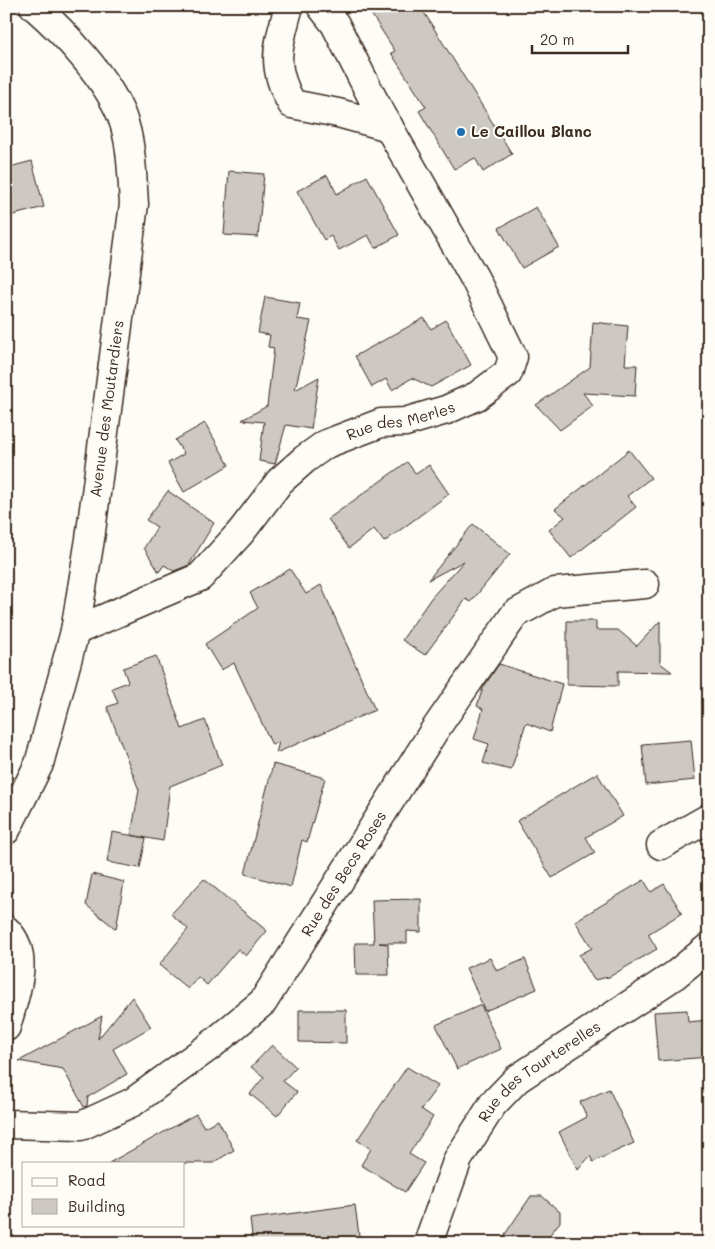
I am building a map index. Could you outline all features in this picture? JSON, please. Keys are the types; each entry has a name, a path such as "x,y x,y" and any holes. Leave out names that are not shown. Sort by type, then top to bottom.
{"street":[{"name":"Avenue des Moutardiers","path":"6,830 39,764 75,631 90,539 134,204 131,160 122,117 101,80 60,31 34,6"},
{"path":"289,6 277,50 279,76 292,104 338,113 389,127"},
{"name":"Rue des Merles","path":"75,631 200,577 241,532 280,481 326,444 381,423 405,422 446,410 477,396 508,373 513,357 475,279 389,127 334,24 321,6"},
{"name":"Rue des Becs Roses","path":"6,1124 81,1126 133,1102 210,1046 263,1002 434,731 515,614 555,592 645,584"},
{"path":"660,845 709,818"},
{"path":"6,930 19,951 19,977 6,1027"},
{"name":"Rue des Tourterelles","path":"428,1243 458,1159 493,1104 517,1079 675,975 709,947"}],"building":[{"path":"366,6 420,6 512,154 483,172 475,158 454,169 419,111 426,107 391,53 395,51"},
{"path":"32,161 44,207 6,217 6,168"},
{"path":"229,171 264,174 258,237 224,235"},
{"path":"327,175 337,194 367,176 399,235 375,248 368,235 339,250 331,236 324,240 297,191"},
{"path":"536,207 559,247 522,268 499,228"},
{"path":"265,297 300,303 297,319 311,321 295,390 319,377 311,429 286,425 275,464 259,461 264,422 242,420 267,406 274,348 268,347 270,335 258,333"},
{"path":"424,318 431,329 446,320 471,365 431,387 412,378 392,390 386,379 372,387 355,356"},
{"path":"593,322 628,326 625,365 637,365 635,396 583,393 593,406 560,430 536,405 590,367"},
{"path":"205,423 229,465 184,492 168,463 184,454 175,440"},
{"path":"629,450 651,478 627,496 636,507 571,558 549,530 565,517 555,509"},
{"path":"407,462 416,474 429,465 449,494 384,542 374,529 349,548 328,519"},
{"path":"168,491 214,523 189,565 174,571 164,565 159,572 144,548 157,527 146,520"},
{"path":"473,524 510,554 471,602 466,599 425,655 402,640 431,598 464,561 428,580"},
{"path":"290,569 306,594 321,585 375,710 276,753 279,742 272,745 234,663 221,670 205,644 258,608 250,593"},
{"path":"567,621 596,621 596,630 618,630 637,646 660,621 660,663 672,672 618,671 618,686 567,685"},
{"path":"156,656 182,729 205,720 222,765 170,786 163,841 131,835 139,790 107,707 118,703 112,688 128,682 123,668"},
{"path":"499,664 562,684 550,732 526,723 511,770 483,763 489,744 474,739 483,709 477,706 483,688"},
{"path":"691,740 695,780 646,785 642,744"},
{"path":"273,764 325,778 307,842 302,840 291,887 245,874"},
{"path":"597,773 623,816 586,837 595,853 552,878 517,821"},
{"path":"112,832 146,838 140,868 107,862"},
{"path":"92,874 124,882 116,929 86,905"},
{"path":"204,879 267,931 246,956 238,949 207,985 198,977 188,989 159,965 188,929 171,914"},
{"path":"644,880 651,892 664,884 682,913 648,934 657,949 609,977 594,980 579,955 592,948 575,921"},
{"path":"421,899 421,932 407,931 407,943 379,943 388,944 389,975 356,975 355,943 374,943 372,900"},
{"path":"490,958 497,971 525,959 537,989 485,1011 466,968"},
{"path":"132,997 151,1027 113,1049 127,1074 88,1097 87,1106 84,1107 63,1069 19,1061 102,1016 98,1039"},
{"path":"481,1005 501,1049 457,1069 436,1025"},
{"path":"299,1010 346,1010 346,1043 299,1042"},
{"path":"687,1010 688,1022 709,1020 709,1057 658,1061 654,1012"},
{"path":"272,1045 296,1067 283,1081 297,1092 277,1116 250,1094 264,1077 251,1067"},
{"path":"407,1067 438,1086 421,1109 433,1117 409,1154 424,1163 405,1192 361,1165 371,1149 357,1140"},
{"path":"609,1089 634,1143 593,1162 590,1156 578,1170 559,1132 587,1117 580,1102"},
{"path":"196,1114 204,1127 218,1120 234,1150 213,1163 111,1162"},
{"path":"531,1196 542,1196 560,1212 560,1222 543,1243 499,1243"},
{"path":"355,1205 360,1243 253,1243 250,1219"}],"place":[{"name":"Le Caillou Blanc","path":"461,132"}]}
